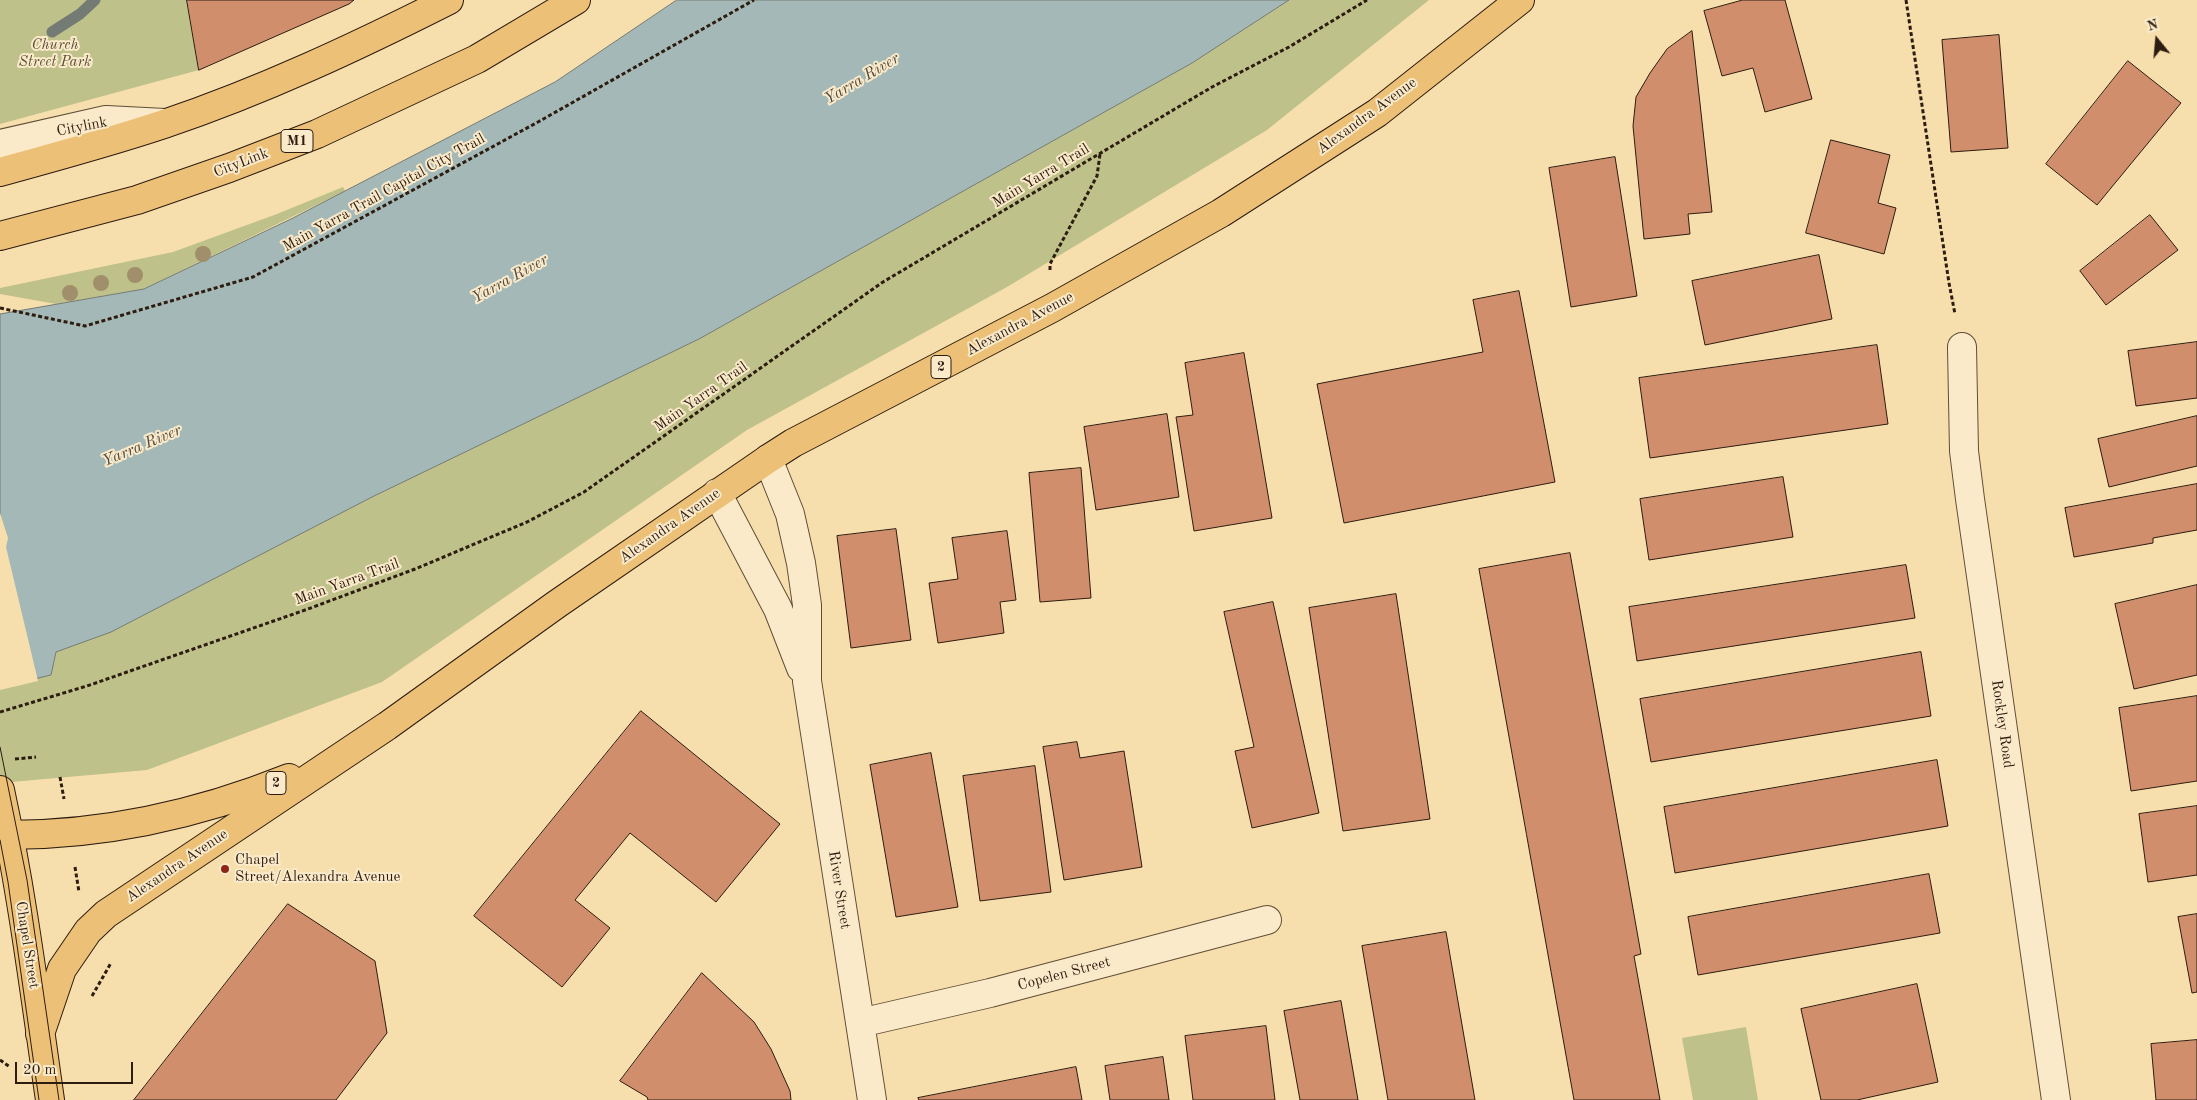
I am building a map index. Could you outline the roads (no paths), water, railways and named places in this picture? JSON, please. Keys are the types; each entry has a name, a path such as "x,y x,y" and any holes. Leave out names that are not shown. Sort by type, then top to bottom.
{"main road":[{"path":"0,172 165,123 311,66 449,0"},
{"name":"CityLink","path":"0,236 137,200 317,134 477,59 576,0"},
{"name":"Alexandra Avenue","path":"40,1034 62,969 80,941 100,919 364,740 768,459 802,439 1052,308 1221,213 1311,157 1376,113 1520,0"},
{"name":"Alexandra Avenue","path":"5,835 86,831 151,820 212,805 295,776 364,740"},
{"name":"Chapel Street","path":"0,790 5,835 50,1100"}],"street":[{"name":"Citylink","path":"0,144 106,120 165,123"},
{"name":"Rockley Road","path":"1962,347 1964,451 2056,1100"},
{"name":"River Street","path":"768,459 790,514 802,563 807,605 807,681 872,1100"},
{"name":"River Street","path":"717,494 778,609 807,681"},
{"name":"Copelen Street","path":"860,1023 990,994 1267,920"}],"water":[{"name":"Yarra River","path":"677,0 1289,0 1192,63 699,339 372,497 111,632 56,652 51,675 0,687 0,314 144,289 293,218 555,82"}],"waterway":[{"path":"52,32 80,14 95,0"}],"tram line":[{"path":"0,747 27,880 59,1100"},
{"path":"0,840 8,882 39,1100"}],"place":[{"name":"Chapel Street/Alexandra Avenue","path":"225,869"}],"park label":[{"name":"Church Street Park","path":"55,54"}]}
